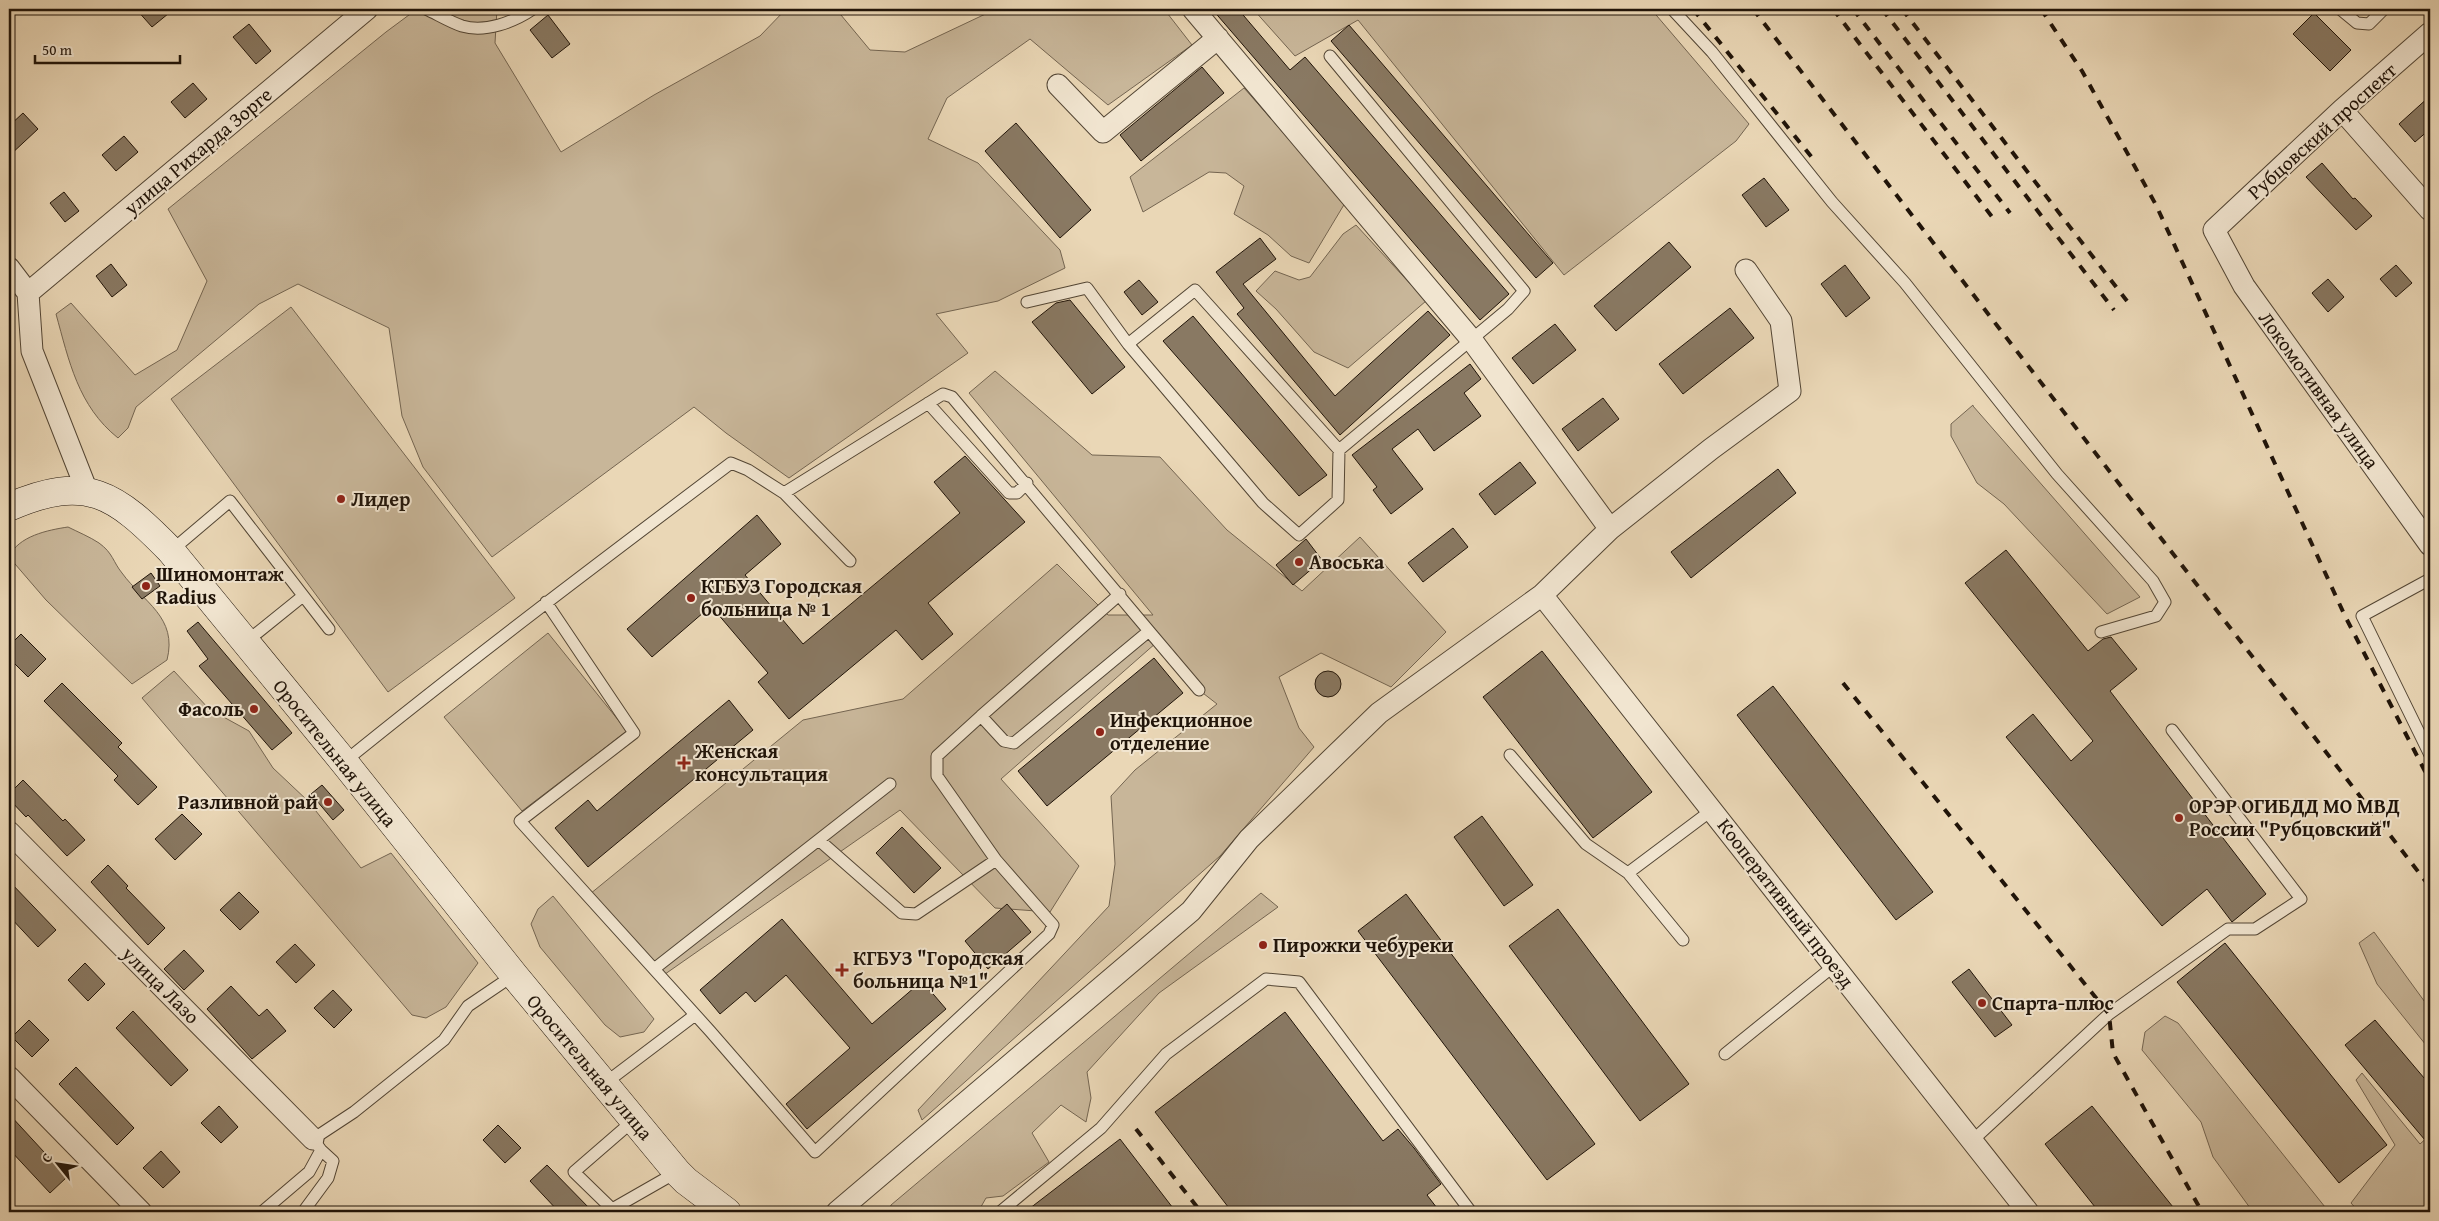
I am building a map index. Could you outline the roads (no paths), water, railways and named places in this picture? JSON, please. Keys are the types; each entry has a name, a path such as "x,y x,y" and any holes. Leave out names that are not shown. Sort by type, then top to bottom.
{"main road":[{"path":"9,507 45,493 60,490 87,491"},
{"name":"Оросительная улица","path":"87,491 124,507 140,519 170,551 344,762 514,975 677,1172 726,1212"}],"street":[{"name":"улица Рихарда Зорге","path":"28,293 367,9"},
{"path":"1193,9 1471,339 1610,529"},
{"name":"Рубцовский проспект","path":"2214,230 2342,110 2430,33"},
{"path":"1058,85 1103,132 1218,38"},
{"path":"2342,110 2430,210"},
{"name":"Локомотивная улица","path":"2214,230 2244,286 2430,545"},
{"path":"9,268 28,293 32,351 87,491"},
{"path":"837,1212 1191,911 1249,839 1379,713 1542,595 1610,529 1711,449 1790,391 1781,321 1746,270"},
{"name":"Кооперативный проезд","path":"1542,595 2028,1212"},
{"name":"улица Лазо","path":"9,832 317,1144"},
{"path":"9,1077 141,1212"}],"lane":[{"path":"426,9 462,26 487,28 522,17 533,9"},
{"path":"1672,9 1712,52 1832,202 1906,283 2057,474 2153,581 2165,602 2156,616 2101,632"},
{"path":"2340,9 2357,23 2369,24 2384,9"},
{"path":"1330,56 1524,291 1508,309 1339,450"},
{"path":"1027,302 1087,288 1128,344 1263,503 1299,535 1338,500 1339,450 1195,290 1128,344"},
{"path":"784,492 943,394 952,397 1027,483 1199,690"},
{"path":"928,403 1009,493 1017,492 1027,483"},
{"path":"344,762 442,682 546,602 661,519 731,463 748,470 784,492 850,561"},
{"path":"170,551 230,501 329,629"},
{"path":"2430,579 2362,616 2430,755"},
{"path":"546,602 634,733 520,821 695,1015 815,1152 1049,934 1053,924 996,860 937,776 937,756 1120,594"},
{"path":"244,643 303,596"},
{"path":"980,716 1004,741 1014,743 1150,631"},
{"path":"1972,1141 2109,1014 2228,929 2256,929 2301,899 2172,730"},
{"path":"1510,755 1586,844 1628,873 1683,940"},
{"path":"654,969 820,841 890,784"},
{"path":"1628,873 1712,810"},
{"path":"820,841 902,913 916,914 996,860"},
{"path":"1725,1054 1835,965"},
{"path":"262,1212 309,1172 317,1144 444,1040 468,1006 514,975"},
{"path":"1000,1212 1101,1128 1166,1054 1266,979 1299,982 1472,1212"},
{"path":"604,1084 695,1015"},
{"path":"634,1120 574,1172 609,1210 677,1172"},
{"path":"303,1212 328,1178 333,1161 317,1144"}],"railway":[{"path":"1693,9 1814,160"},
{"path":"1753,9 2430,887"},
{"path":"1833,9 1996,222"},
{"path":"1853,9 2010,213"},
{"path":"1882,9 2114,310"},
{"path":"1902,9 2127,301"},
{"path":"2041,9 2082,71 2156,205 2345,616 2430,781"},
{"path":"1843,683 2109,1014 2113,1053 2202,1212"},
{"path":"1136,1129 1201,1212"}],"place":[{"name":"Лидер","path":"341,499"},
{"name":"Авоська","path":"1299,562"},
{"name":"Шиномонтаж Radius","path":"146,586"},
{"name":"КГБУЗ Городская больница № 1","path":"691,598"},
{"name":"Фасоль","path":"254,709"},
{"name":"Инфекционное отделение","path":"1100,732"},
{"name":"Женская консультация","path":"684,763"},
{"name":"Разливной рай","path":"328,802"},
{"name":"ОРЭР ОГИБДД МО МВД России \"Рубцовский\"","path":"2179,818"},
{"name":"Пирожки чебуреки","path":"1263,945"},
{"name":"КГБУЗ \"Городская больница №1\"","path":"842,970"},
{"name":"Спарта-плюс","path":"1982,1003"}]}
